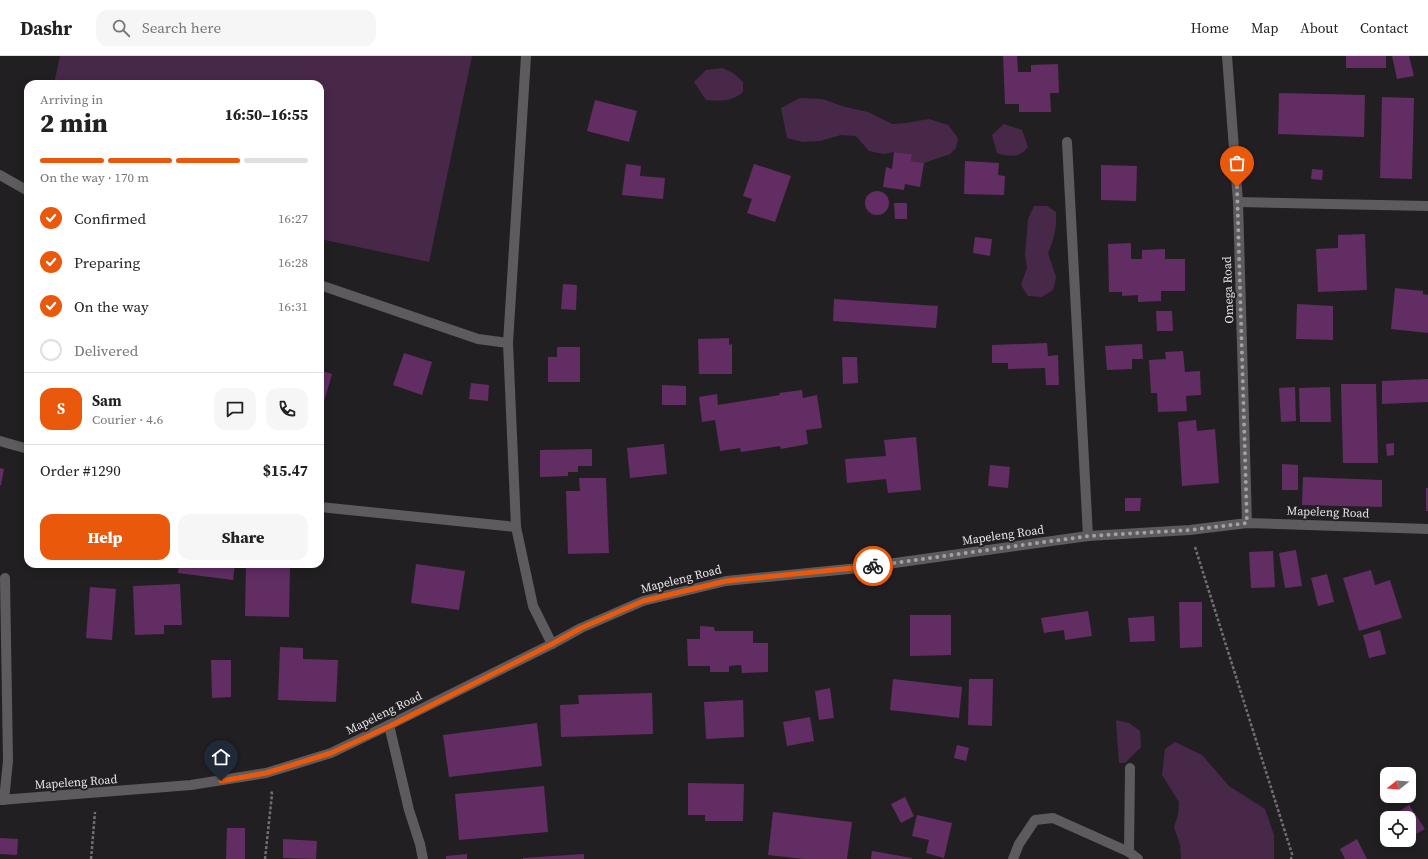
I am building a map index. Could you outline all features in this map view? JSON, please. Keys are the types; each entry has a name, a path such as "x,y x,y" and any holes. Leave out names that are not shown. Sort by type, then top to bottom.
{"street":[{"path":"526,56 508,344 516,527 533,606 552,644"},
{"name":"Omega Road","path":"1227,56 1238,202 1247,523"},
{"path":"1067,142 1088,536"},
{"path":"0,176 24,189"},
{"path":"1238,202 1428,206"},
{"path":"324,286 478,339 508,344"},
{"path":"0,441 24,448"},
{"path":"324,507 516,527"},
{"name":"Mapeleng Road","path":"2,800 191,786 266,773 331,753 390,726 581,628 643,601 726,581 859,568 1088,536 1190,530 1247,523 1428,529"},
{"path":"2,800 8,761 5,578"},
{"path":"390,726 409,810 420,844 422,859"},
{"path":"1129,852 1130,768"},
{"path":"1013,859 1019,844 1035,820 1053,818 1129,852 1138,859"}],"path":[{"path":"1190,530 1292,854 1291,859"},
{"path":"265,859 272,794 266,773"},
{"path":"91,859 96,794"}],"shaded area":[{"path":"60,56 472,56 429,262 324,240 324,80 55,80"},
{"path":"722,68 733,73 743,82 743,92 734,98 721,101 706,100 694,82 706,70"},
{"path":"800,98 822,99 845,107 868,112 892,124 929,119 948,125 958,138 956,148 950,154 924,163 911,161 912,154 894,152 884,154 869,151 856,136 841,135 820,141 803,142 787,138 781,108"},
{"path":"1004,124 1022,130 1028,147 1025,151 1014,156 997,153 992,135"},
{"path":"1034,206 1047,206 1056,212 1055,233 1048,253 1056,277 1053,290 1042,297 1028,296 1021,285 1027,268 1025,255 1028,219"},
{"path":"1116,720 1129,723 1140,731 1141,747 1125,763 1119,763"},
{"path":"1175,742 1202,755 1229,786 1265,809 1274,835 1274,859 1181,859 1180,844 1174,827 1178,815 1179,802 1162,775 1165,749"}],"building":[{"path":"1003,56 1017,56 1018,72 1031,72 1031,65 1058,64 1059,93 1050,93 1051,112 1019,112 1019,104 1005,104"},
{"path":"1346,56 1386,56 1386,68 1346,68"},
{"path":"1392,56 1409,56 1414,76 1397,79"},
{"path":"1279,93 1365,95 1364,137 1278,134"},
{"path":"1382,97 1414,98 1412,179 1380,178"},
{"path":"595,100 637,111 629,142 587,131"},
{"path":"894,152 912,154 911,161 924,163 920,187 905,184 904,190 883,187 886,167 892,169"},
{"path":"965,161 999,163 998,175 1005,176 1004,195 964,194"},
{"path":"626,164 641,166 640,176 665,178 663,199 622,195"},
{"path":"754,164 791,176 775,222 747,213 752,199 743,196"},
{"path":"1101,165 1137,166 1136,201 1101,200"},
{"path":"1312,169 1323,170 1322,180 1311,179"},
{"path":"877,191 885,195 889,203 885,211 877,215 869,211 865,203 869,195"},
{"path":"894,203 907,203 907,219 895,219"},
{"path":"1365,234 1367,290 1318,292 1316,249 1338,248 1338,235"},
{"path":"975,237 992,239 990,256 973,253"},
{"path":"1131,243 1131,259 1142,259 1142,250 1165,249 1165,259 1185,259 1185,291 1161,291 1161,301 1138,302 1138,295 1122,296 1122,292 1109,292 1108,244"},
{"path":"563,284 577,285 576,310 561,309"},
{"path":"1395,288 1423,291 1423,294 1428,295 1428,333 1391,329"},
{"path":"834,299 938,306 936,328 833,321"},
{"path":"1297,304 1333,306 1333,340 1296,339"},
{"path":"1156,311 1172,311 1173,331 1157,331"},
{"path":"729,338 729,345 732,344 732,374 699,374 698,339"},
{"path":"1047,343 1048,356 1058,355 1059,385 1046,385 1045,368 1008,369 1008,363 992,363 992,345"},
{"path":"1142,344 1143,359 1132,359 1132,369 1107,370 1105,346"},
{"path":"557,347 580,347 580,382 548,382 548,357 557,357"},
{"path":"1183,351 1185,372 1200,371 1201,395 1186,396 1187,411 1158,412 1157,393 1151,393 1149,360 1166,359 1165,352"},
{"path":"404,353 432,362 422,395 393,385"},
{"path":"842,357 857,357 858,383 843,384"},
{"path":"324,371 332,374 324,401"},
{"path":"1428,379 1428,402 1382,404 1382,381"},
{"path":"471,383 489,385 488,401 469,399"},
{"path":"1341,384 1376,384 1378,463 1343,463"},
{"path":"662,385 686,386 686,405 662,405"},
{"path":"1295,387 1296,421 1281,422 1279,388"},
{"path":"1330,387 1331,422 1300,422 1299,388"},
{"path":"802,390 803,398 817,395 822,428 806,430 808,444 781,449 780,446 741,452 740,448 720,451 715,420 702,422 699,397 717,394 718,405"},
{"path":"1196,420 1197,431 1215,429 1219,483 1182,486 1178,422"},
{"path":"916,437 921,490 888,493 886,479 847,483 845,459 886,456 884,440"},
{"path":"1394,443 1394,455 1387,456 1386,444"},
{"path":"664,444 667,474 630,478 627,448"},
{"path":"592,449 592,466 578,466 578,472 568,472 568,476 540,477 540,450"},
{"path":"1282,464 1298,465 1298,490 1282,490"},
{"path":"990,465 1010,467 1008,488 988,486"},
{"path":"0,468 4,469 1,485 0,485"},
{"path":"1303,477 1382,480 1382,507 1302,505"},
{"path":"579,478 606,478 609,553 568,554 566,491 580,491"},
{"path":"1426,488 1428,488 1428,511 1426,511"},
{"path":"1125,498 1141,498 1140,511 1125,511"},
{"path":"1296,550 1302,586 1285,588 1279,553"},
{"path":"1273,551 1275,587 1251,588 1249,552"},
{"path":"416,564 465,571 459,610 411,603"},
{"path":"179,568 234,568 233,580 178,573"},
{"path":"246,568 290,568 289,617 245,616"},
{"path":"1371,570 1375,585 1390,580 1402,618 1359,631 1343,578"},
{"path":"1327,574 1334,602 1318,606 1311,578"},
{"path":"180,584 182,625 164,625 164,634 135,635 133,586"},
{"path":"90,587 116,589 112,640 86,638"},
{"path":"1179,602 1202,602 1202,647 1180,648"},
{"path":"1088,611 1092,636 1065,640 1064,630 1044,633 1041,618"},
{"path":"910,615 951,615 951,655 910,656"},
{"path":"1154,616 1155,641 1130,642 1128,618"},
{"path":"700,626 714,627 715,631 753,631 753,643 768,643 768,672 742,673 741,665 729,666 729,672 710,672 710,666 688,666 687,639 700,639"},
{"path":"1380,630 1386,654 1369,658 1363,635"},
{"path":"280,647 303,648 303,659 338,660 336,702 278,700"},
{"path":"211,660 231,660 231,697 212,698"},
{"path":"893,679 962,687 959,718 890,710"},
{"path":"969,679 993,679 992,726 968,725"},
{"path":"830,688 834,718 819,720 815,691"},
{"path":"652,693 653,734 561,737 560,705 579,704 578,695"},
{"path":"743,700 744,737 706,739 704,702"},
{"path":"810,717 814,741 787,746 783,722"},
{"path":"537,723 542,766 449,777 443,735"},
{"path":"957,745 969,748 966,761 954,758"},
{"path":"688,783 744,784 743,821 705,821 705,815 688,815"},
{"path":"544,786 548,832 459,840 455,794"},
{"path":"905,797 914,816 901,823 891,804"},
{"path":"1409,805 1413,811 1400,811"},
{"path":"773,812 852,822 847,859 804,859 768,855"},
{"path":"917,815 952,823 944,858 926,853 929,840 912,836"},
{"path":"1416,816 1425,829 1416,834"},
{"path":"227,828 245,828 245,859 226,859"},
{"path":"0,838 18,839 17,855 0,854"},
{"path":"283,839 317,841 316,859 283,858"},
{"path":"1357,839 1367,859 1345,859 1340,849"},
{"path":"872,851 912,858 912,859 871,859"},
{"path":"467,854 467,859 446,859 446,856"},
{"path":"584,854 584,859 523,859 523,858"}],"way so far":[{"path":"873,566 1088,536 1190,530 1247,523 1237,187"}],"route":[{"path":"221,781 266,773 331,753 390,726 581,628 643,601 726,581 873,566"}]}
